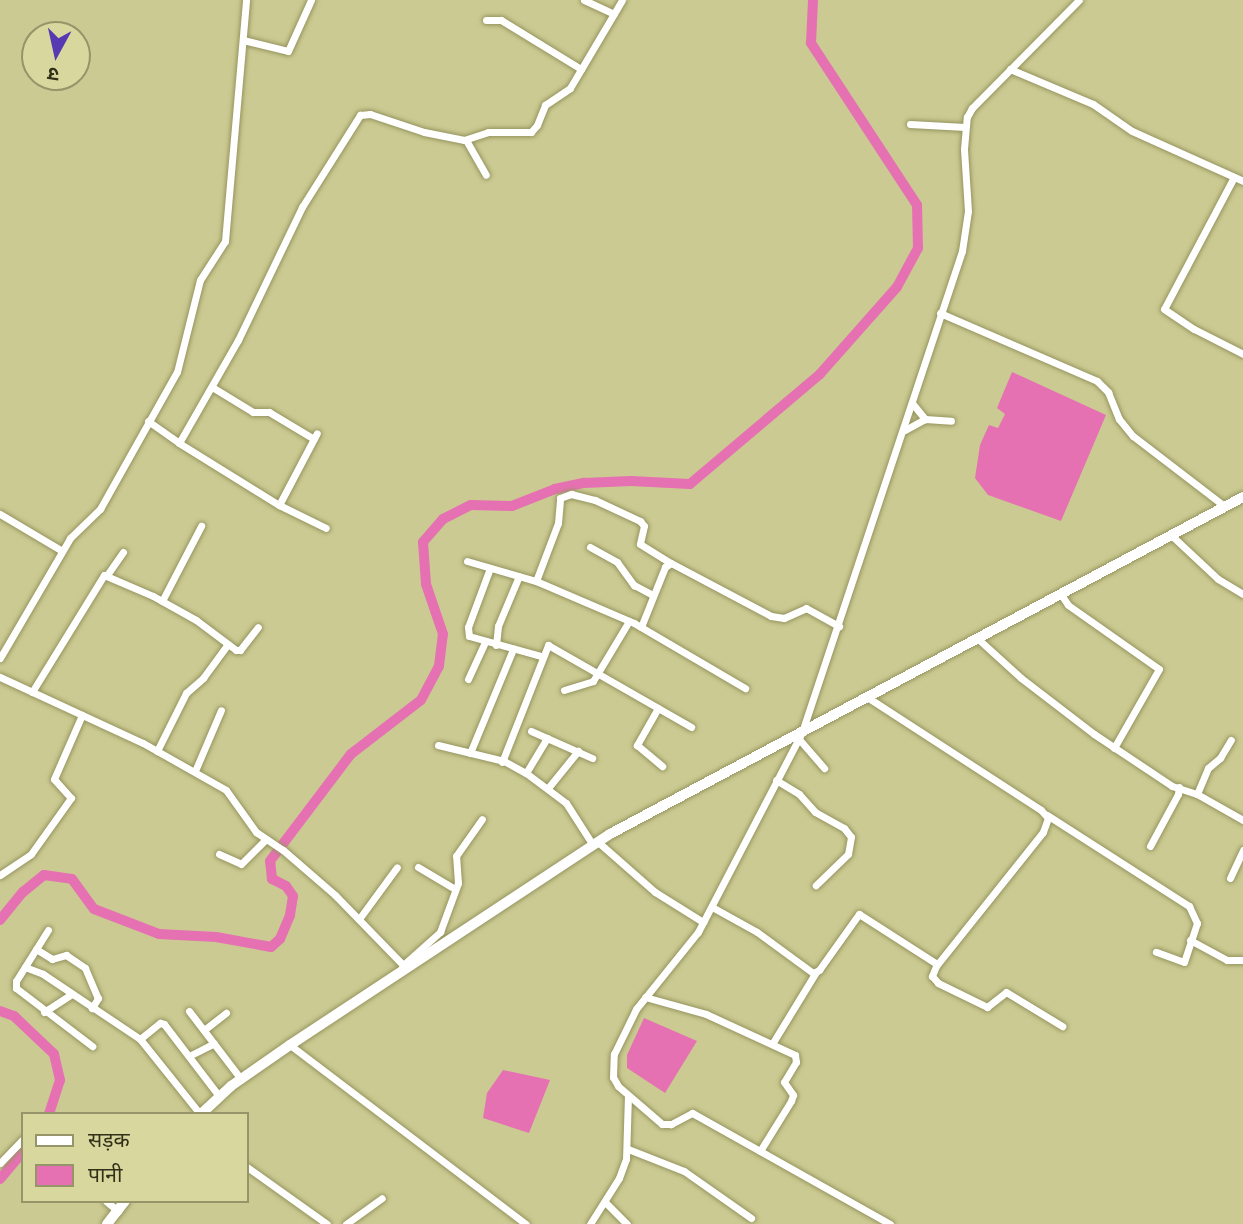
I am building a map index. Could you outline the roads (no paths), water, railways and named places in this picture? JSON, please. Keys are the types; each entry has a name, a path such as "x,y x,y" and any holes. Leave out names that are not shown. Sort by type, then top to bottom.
{"street":[{"path":"0,658 62,551 75,532 100,509 177,372 200,280 225,240 246,0"},
{"path":"243,40 288,51 311,0"},
{"path":"584,0 614,14"},
{"path":"179,443 239,338 302,208 360,115 366,113 424,131 466,139 488,132 522,135 531,132 537,125 545,105 565,93 622,0"},
{"path":"890,1224 875,1220 692,1113 671,1124 662,1124 628,1097 613,1077 614,1054 623,1030 645,997 685,950 712,907 800,735 905,430 967,229 965,127 972,108 1079,0"},
{"path":"485,20 501,20 581,69"},
{"path":"1010,69 1093,104 1132,131 1243,181"},
{"path":"910,124 965,127"},
{"path":"466,139 486,175"},
{"path":"1234,177 1164,309 1194,329 1243,354"},
{"path":"940,313 1097,381 1108,392 1119,419 1133,436 1223,505"},
{"path":"212,387 253,412 269,412 316,436 279,505"},
{"path":"912,404 925,419"},
{"path":"905,430 925,419 951,421"},
{"path":"148,421 279,505 326,528"},
{"path":"536,581 558,523 559,498 571,494 595,500 640,521 644,526 640,544 771,616 784,618 806,608 839,626"},
{"path":"203,1112 241,1079 290,1045 596,843 1223,505 1243,497"},
{"path":"0,514 62,551"},
{"path":"162,601 201,526"},
{"path":"1171,535 1218,579 1243,594"},
{"path":"590,547 617,562 634,586 653,595"},
{"path":"32,692 68,630 102,578 123,552"},
{"path":"467,561 536,581 629,621 745,688"},
{"path":"640,627 665,567 671,563"},
{"path":"490,568 467,630 470,637 541,656"},
{"path":"107,575 162,601 201,623 240,650 258,627"},
{"path":"496,645 498,626 519,576"},
{"path":"1060,593 1068,605 1159,669 1114,748"},
{"path":"564,690 589,684 600,672 629,621"},
{"path":"977,638 1021,678 1114,748 1172,786 1197,794 1243,820"},
{"path":"468,679 485,642"},
{"path":"157,751 188,689 203,678 228,644"},
{"path":"502,762 541,656 545,647 550,645 691,727"},
{"path":"470,753 513,649"},
{"path":"0,677 157,751 230,794 251,826 274,847 283,850 359,919 402,969"},
{"path":"867,697 1183,900 1194,912 1197,921 1182,963 1156,951"},
{"path":"658,708 637,745 662,766"},
{"path":"195,771 221,710"},
{"path":"0,875 31,854 71,798 54,777 82,715"},
{"path":"531,731 593,758"},
{"path":"800,735 824,768"},
{"path":"526,773 547,738"},
{"path":"1197,794 1208,768 1220,758 1231,740"},
{"path":"439,745 502,762 526,773 548,788 573,811 596,843 655,892 703,922"},
{"path":"548,788 578,751"},
{"path":"776,780 799,794 815,812 844,828 851,837 848,853 816,885"},
{"path":"1150,846 1178,794 1179,787"},
{"path":"1044,813 1048,818 1043,832 932,973 934,979 975,1002 989,1007 1001,993 1006,992 1062,1026"},
{"path":"402,969 438,936 456,889 459,874 456,856 482,819"},
{"path":"219,854 241,864 265,840"},
{"path":"1230,878 1243,850"},
{"path":"359,919 397,867"},
{"path":"418,867 456,889"},
{"path":"712,907 757,932 810,972 816,972"},
{"path":"772,1044 816,972 859,914 937,964"},
{"path":"48,930 16,981 16,988 92,1046"},
{"path":"1190,940 1227,960 1240,960 1243,952"},
{"path":"36,948 52,959 66,955 85,968 98,998 92,1008"},
{"path":"24,967 43,974 140,1039 199,1112"},
{"path":"44,1012 72,995"},
{"path":"645,997 706,1014 796,1057 784,1082 793,1097 761,1151"},
{"path":"189,1011 241,1079"},
{"path":"204,1030 226,1013"},
{"path":"140,1039 163,1023 219,1096"},
{"path":"189,1056 214,1043"},
{"path":"290,1045 526,1224"},
{"path":"590,1224 622,1173 628,1149 628,1097"},
{"path":"0,1163 21,1141"},
{"path":"628,1149 684,1171 751,1217"},
{"path":"248,1168 327,1224"},
{"path":"346,1224 382,1198"},
{"path":"605,1202 627,1224"},
{"path":"107,1224 121,1206"}],"water":[{"path":"1012,372 1106,415 1061,521 988,495 975,478 980,445 989,425 998,428 1005,414 997,408"},
{"path":"644,1018 697,1041 665,1093 627,1068 627,1055"},
{"path":"503,1070 550,1080 529,1133 483,1118 487,1093"}],"waterway":[{"path":"0,920 23,892 44,875 72,879 94,909 159,934 216,937 271,947 280,939 290,915 293,896 286,886 272,879 270,861 351,754 421,700 439,666 443,634 426,584 423,542 443,519 471,505 512,506 555,489 584,483 631,481 690,484 820,374 897,287 918,248 917,205 811,43 813,0"},
{"path":"0,1011 14,1016 54,1054 60,1080 50,1112"},
{"path":"0,1179 21,1154"}]}
